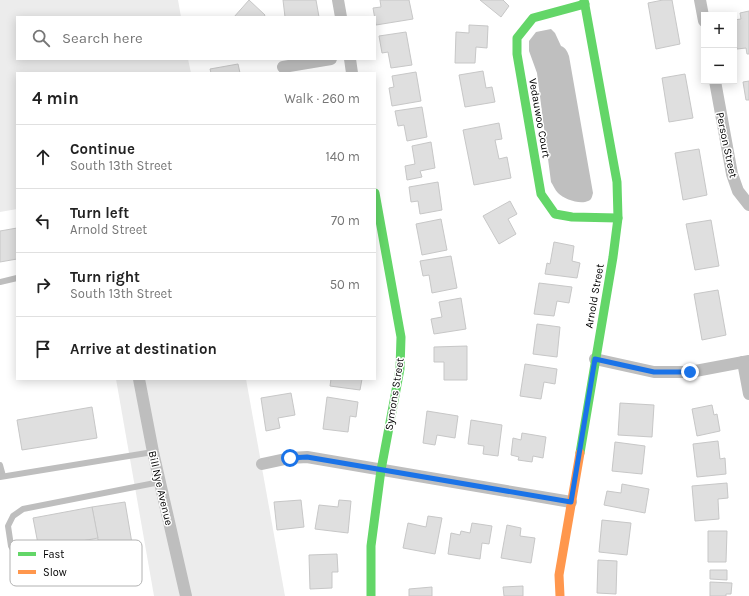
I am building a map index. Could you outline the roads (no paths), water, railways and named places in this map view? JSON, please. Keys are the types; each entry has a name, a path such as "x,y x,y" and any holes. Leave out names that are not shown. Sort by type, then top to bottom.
{"street":[{"path":"338,0 341,16"},
{"path":"700,0 702,12"},
{"name":"Arnold Street","path":"560,596 559,575 618,218 617,182 585,2"},
{"name":"Vedauwoo Court","path":"585,2 533,18 517,38 516,54 541,194 556,214 572,217 618,218"},
{"path":"283,68 326,60"},
{"path":"350,60 352,72"},
{"name":"Person Street","path":"716,84 732,174 738,191 749,205"},
{"name":"Symons Street","path":"371,596 371,546 381,470 400,369 401,337 380,243 376,203"},
{"path":"595,359 654,372 690,372 746,361 749,394"},
{"name":"Bill Nye Avenue","path":"139,380 153,452 186,596"},
{"path":"262,464 290,458 307,457 571,502"}],"lane":[{"path":"0,282 16,278"},
{"path":"0,465 2,476 153,452"},
{"path":"11,540 8,526 13,516 24,509 160,482"}]}
